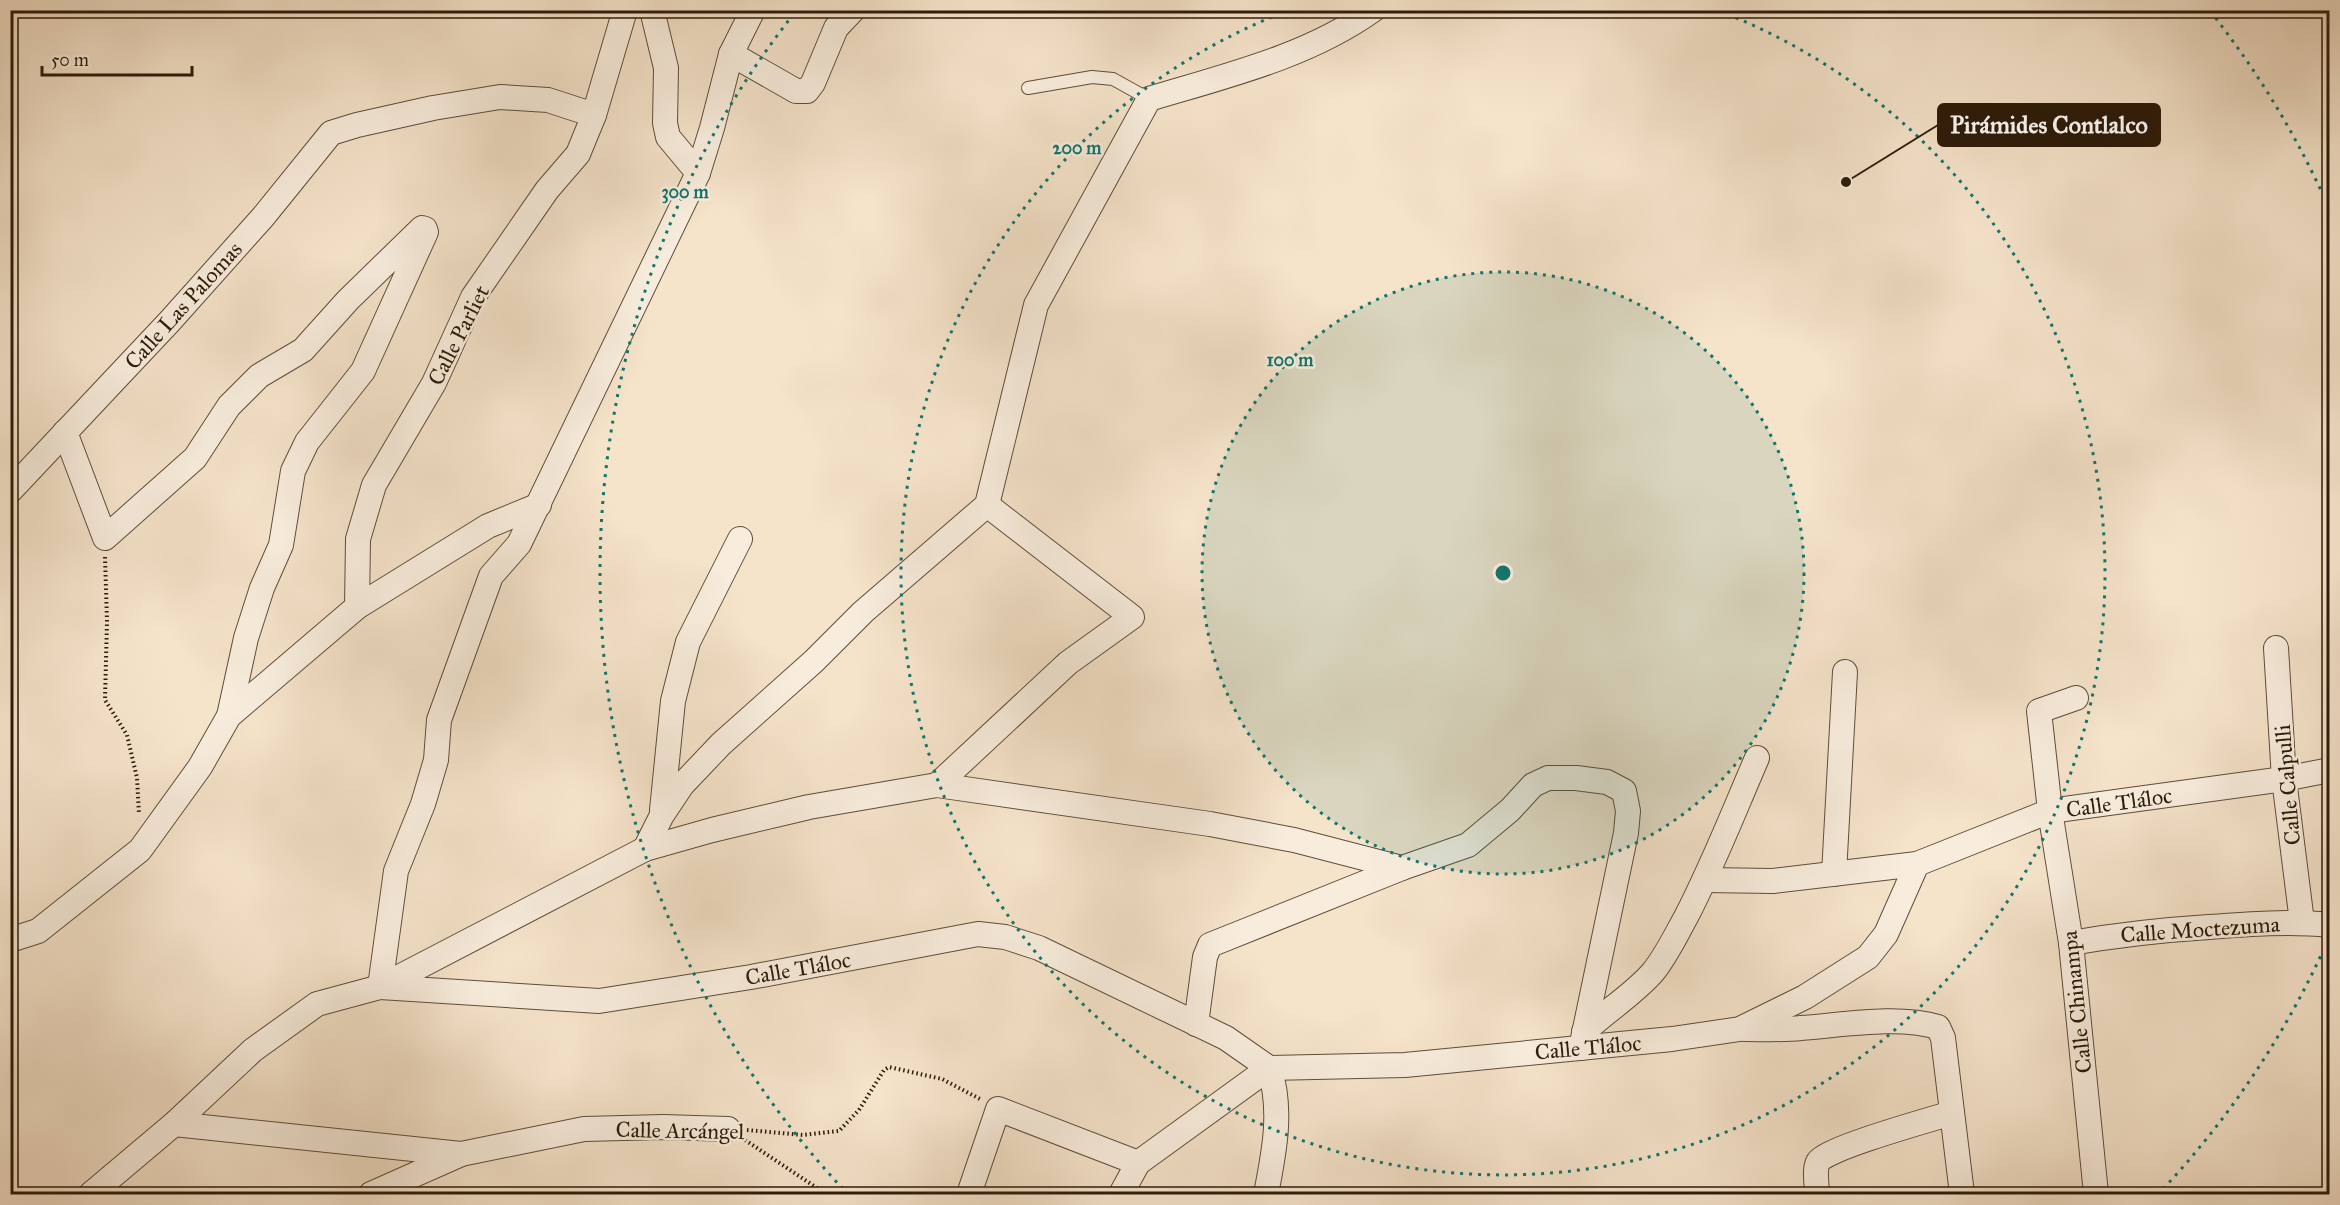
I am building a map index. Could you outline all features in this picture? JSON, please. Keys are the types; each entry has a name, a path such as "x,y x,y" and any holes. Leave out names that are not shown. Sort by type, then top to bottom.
{"street":[{"name":"Calle Parliet","path":"357,608 358,539 374,485 434,382 473,297 547,190 578,154 594,115 625,10"},
{"path":"652,10 666,68 665,123 668,137 698,173"},
{"path":"380,987 396,871 423,804 436,760 439,720 490,576 519,544 698,173 731,54 753,10"},
{"path":"731,54 796,91 807,91 813,83 836,28 853,10"},
{"path":"645,849 662,815 682,785 721,744 814,661 863,612 987,505 1036,305 1149,99 1279,59 1356,23 1373,10"},
{"name":"Calle Las Palomas","path":"10,491 178,312 263,217 331,133 433,108 500,97 548,100 594,115"},
{"path":"10,940 38,931 140,850 200,766 229,716 246,638 262,588 281,545 293,471 307,442 363,371 425,230 422,228 348,300 303,350 259,376 228,406 195,458 105,538 64,432"},
{"path":"229,716 357,608 488,526 538,505"},
{"path":"937,785 1068,663 1132,617 987,505"},
{"path":"662,815 673,701 688,642 740,540"},
{"name":"Calle Calpulli","path":"2276,648 2284,779 2302,922"},
{"path":"1834,874 1845,672"},
{"name":"Calle Chinampa","path":"2076,698 2039,711 2050,811 2071,943 2096,1194"},
{"path":"1582,1040 1606,1012 1627,998 1653,971 1676,935 1705,880 1757,758"},
{"name":"Calle Tláloc","path":"1705,880 1773,881 1917,864 2050,811 2284,779 2330,770"},
{"path":"1196,1024 1205,957 1210,945 1467,844 1510,810 1533,785 1548,778 1576,778 1607,782 1624,791 1628,810 1626,833 1582,1040"},
{"path":"91,1194 174,1124 253,1050 317,1004 380,987 645,849 712,830 809,807 937,785 1210,824 1293,840 1402,868"},
{"name":"Calle Tláloc","path":"380,987 599,1001 752,977 978,934 1005,937 1039,948 1226,1038 1269,1068 1405,1065 1582,1040 1672,1039 1740,1029 1805,997 1868,957 1886,934 1917,864"},
{"name":"Calle Moctezuma","path":"2071,943 2126,933 2302,922 2330,925"},
{"path":"1740,1029 1798,1029 1865,1023 1923,1022 1938,1027 1943,1038 1962,1194"},
{"path":"1120,1194 1138,1162 1269,1068 1274,1082 1276,1140 1266,1194"},
{"path":"969,1194 998,1109 1138,1162"},
{"path":"1817,1194 1816,1168 1818,1161 1824,1156 1858,1142 1952,1113"},
{"name":"Calle Arcángel","path":"174,1124 461,1154 585,1129 663,1127 728,1129"},
{"path":"371,1194 461,1154"}],"lane":[{"path":"1028,88 1092,77 1113,79 1149,99"}],"path":[{"path":"105,538 107,621 105,700 127,735 138,778 140,850"},
{"name":"Calle Arcángel","path":"728,1129 803,1135 839,1131 859,1110 884,1070 889,1067 942,1079 998,1109"},
{"path":"728,1129 826,1194"}],"place":[{"name":"Pirámides Contlalco","path":"1846,182"}]}
